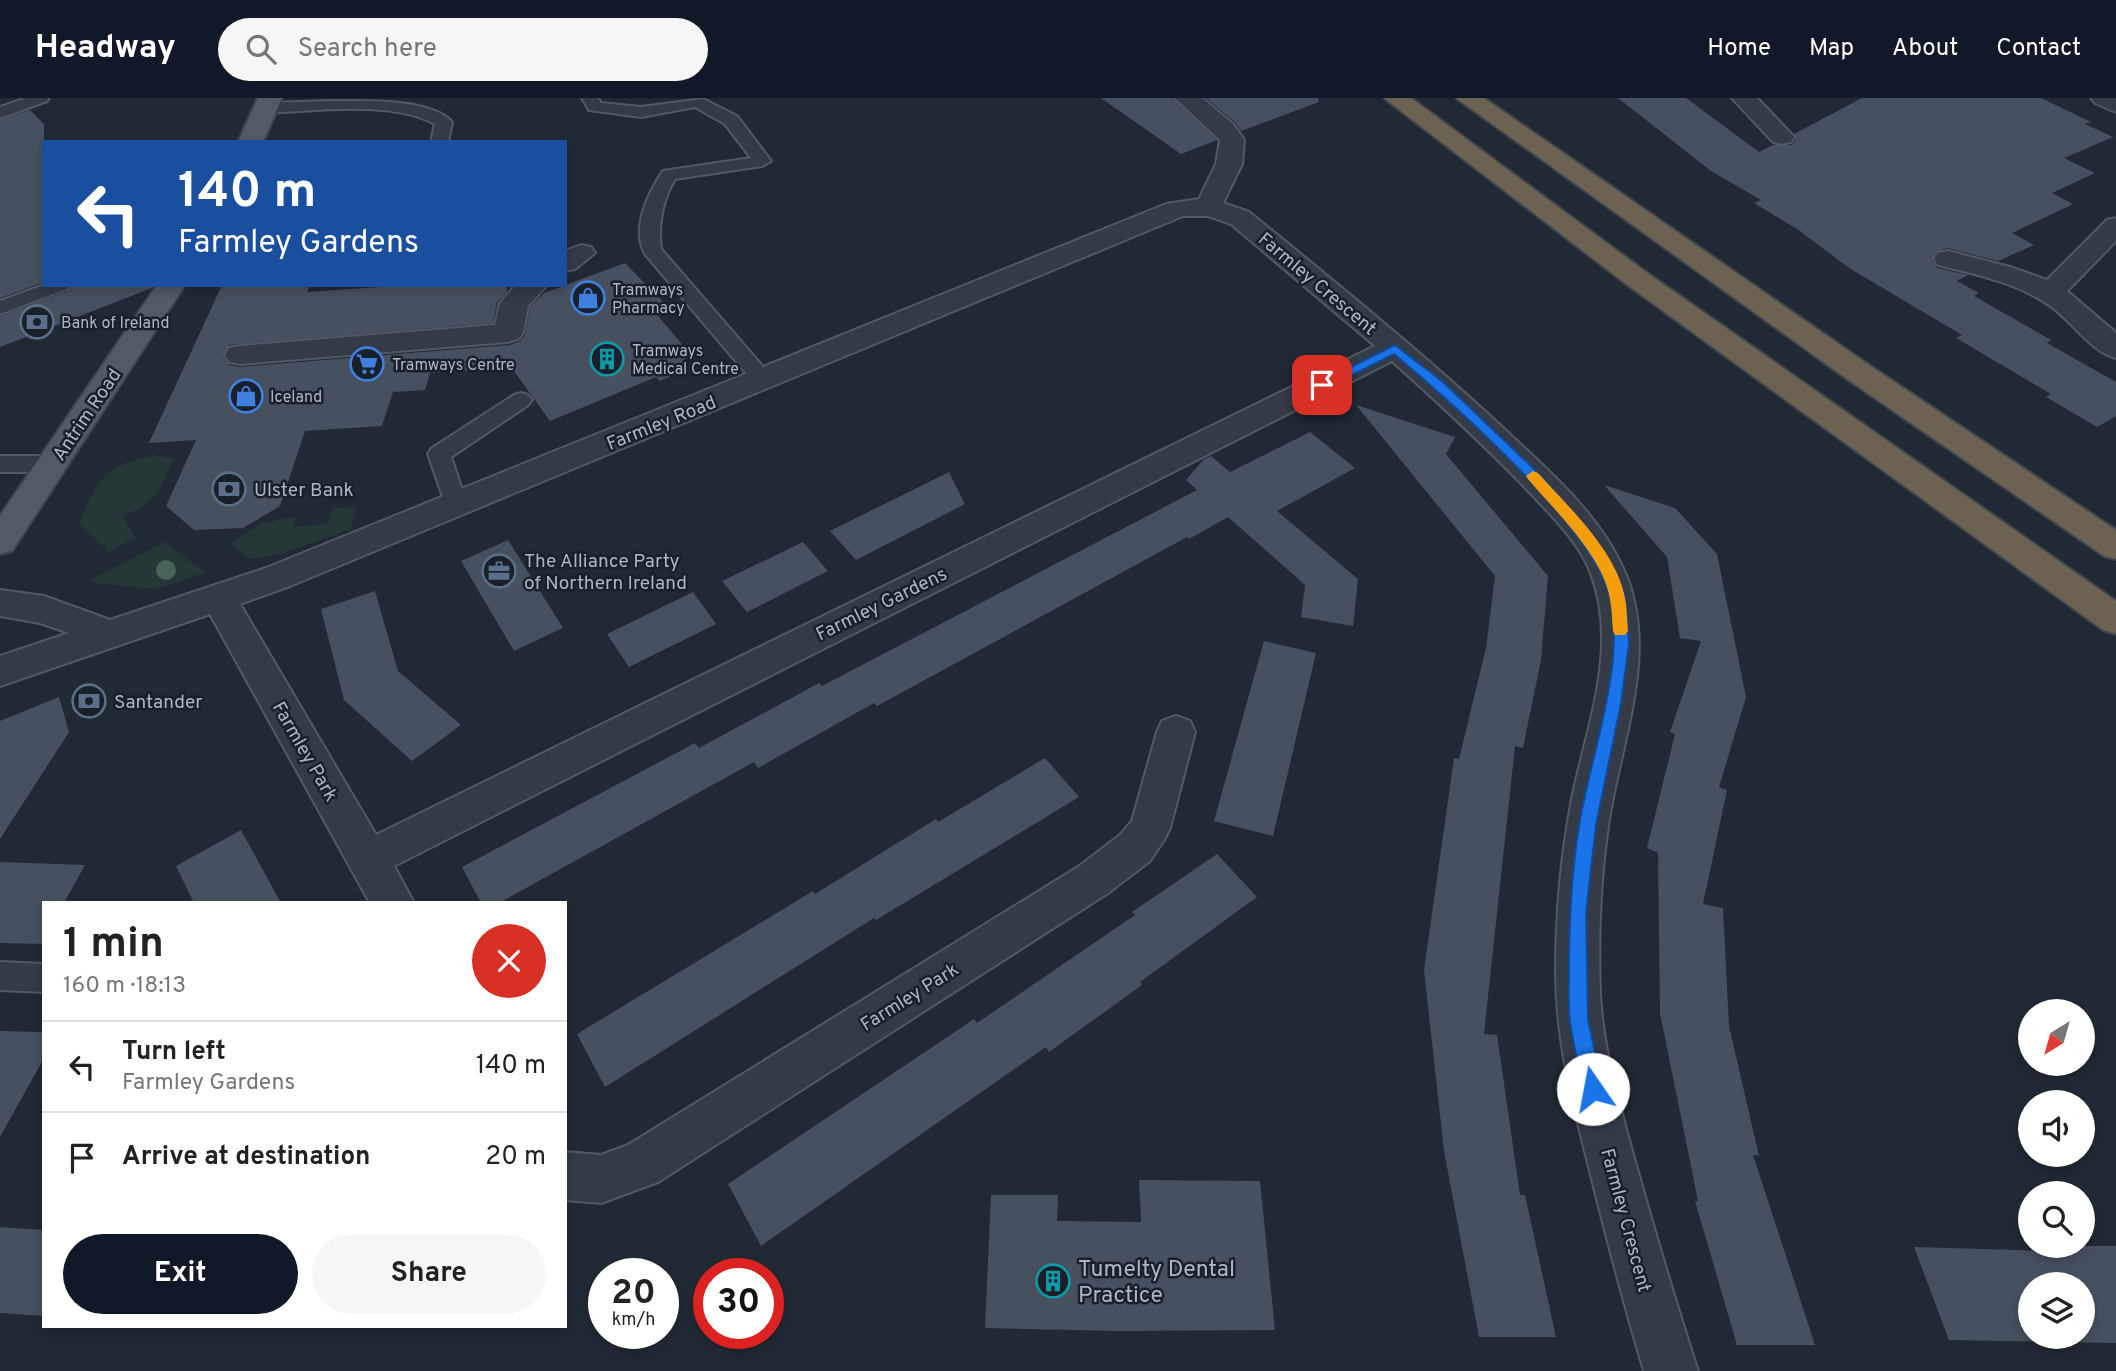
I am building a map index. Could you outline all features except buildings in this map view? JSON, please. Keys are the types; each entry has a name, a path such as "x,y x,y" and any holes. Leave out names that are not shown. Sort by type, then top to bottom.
{"highway":[{"path":"1396,98 1636,278 2116,620"},
{"path":"1468,98 1858,372 2116,547"}],"main road":[{"path":"251,140 268,103"},
{"name":"Antrim Road","path":"0,542 170,287"}],"street":[{"path":"1187,98 1232,137 1234,149 1222,182 1208,206"},
{"path":"1744,98 1782,137"},
{"path":"2103,98 2116,104"},
{"name":"Farmley Road","path":"0,671 219,598 456,505 1175,209 1208,206"},
{"name":"Farmley Crescent","path":"1208,206 1240,218 1438,385 1530,473 1582,532 1605,566 1617,597 1621,643 1613,703 1587,825 1577,913 1579,1020 1598,1112 1638,1262 1671,1371"},
{"path":"2050,293 2116,226"},
{"path":"1948,259 1992,269 2050,293 2078,314 2116,349"},
{"path":"240,355 508,333 514,303 531,287"},
{"name":"Farmley Gardens","path":"369,859 1395,348"},
{"name":"Farmley Park","path":"219,598 392,901"},
{"path":"0,603 44,610 112,635"},
{"name":"Farmley Park","path":"567,1176 601,1179 641,1165 1093,880 1135,848 1150,828 1176,732"}],"lane":[{"path":"0,113 41,98"},
{"path":"590,98 595,107 641,112 697,102 731,120 762,161 668,175 656,199 649,234 652,250 763,380"},
{"path":"268,103 412,109 434,113 444,122 440,140"},
{"path":"0,308 55,287"},
{"path":"456,505 439,454 521,400"},
{"path":"0,464 52,464"},
{"path":"0,976 42,978"}],"shaded area":[{"path":"154,455 175,459 154,496 122,517 136,537 109,552 79,523 92,494 113,470"},
{"path":"357,507 351,529 284,553 249,559 230,543 263,523 295,517 294,527 327,524 333,508"},
{"path":"165,542 206,573 157,589 100,584 90,580"}],"slow traffic":[{"path":"1533,476 1582,532 1605,566 1617,597 1620,631"}],"place":[{"name":"Tramways Pharmacy","path":"588,298"},
{"name":"Bank of Ireland","path":"37,322"},
{"name":"Tramways Medical Centre","path":"607,359"},
{"name":"Tramways Centre","path":"367,364"},
{"name":"Iceland","path":"246,396"},
{"name":"Ulster Bank","path":"229,489"},
{"name":"The Alliance Party of Northern Ireland","path":"499,571"},
{"name":"Santander","path":"89,701"},
{"name":"Tumelty Dental Practice","path":"1053,1281"}],"route":[{"path":"1322,385 1395,348 1530,473 1582,532 1605,566 1617,597 1621,643 1613,703 1587,825 1577,913 1579,1020 1593,1089"}]}
